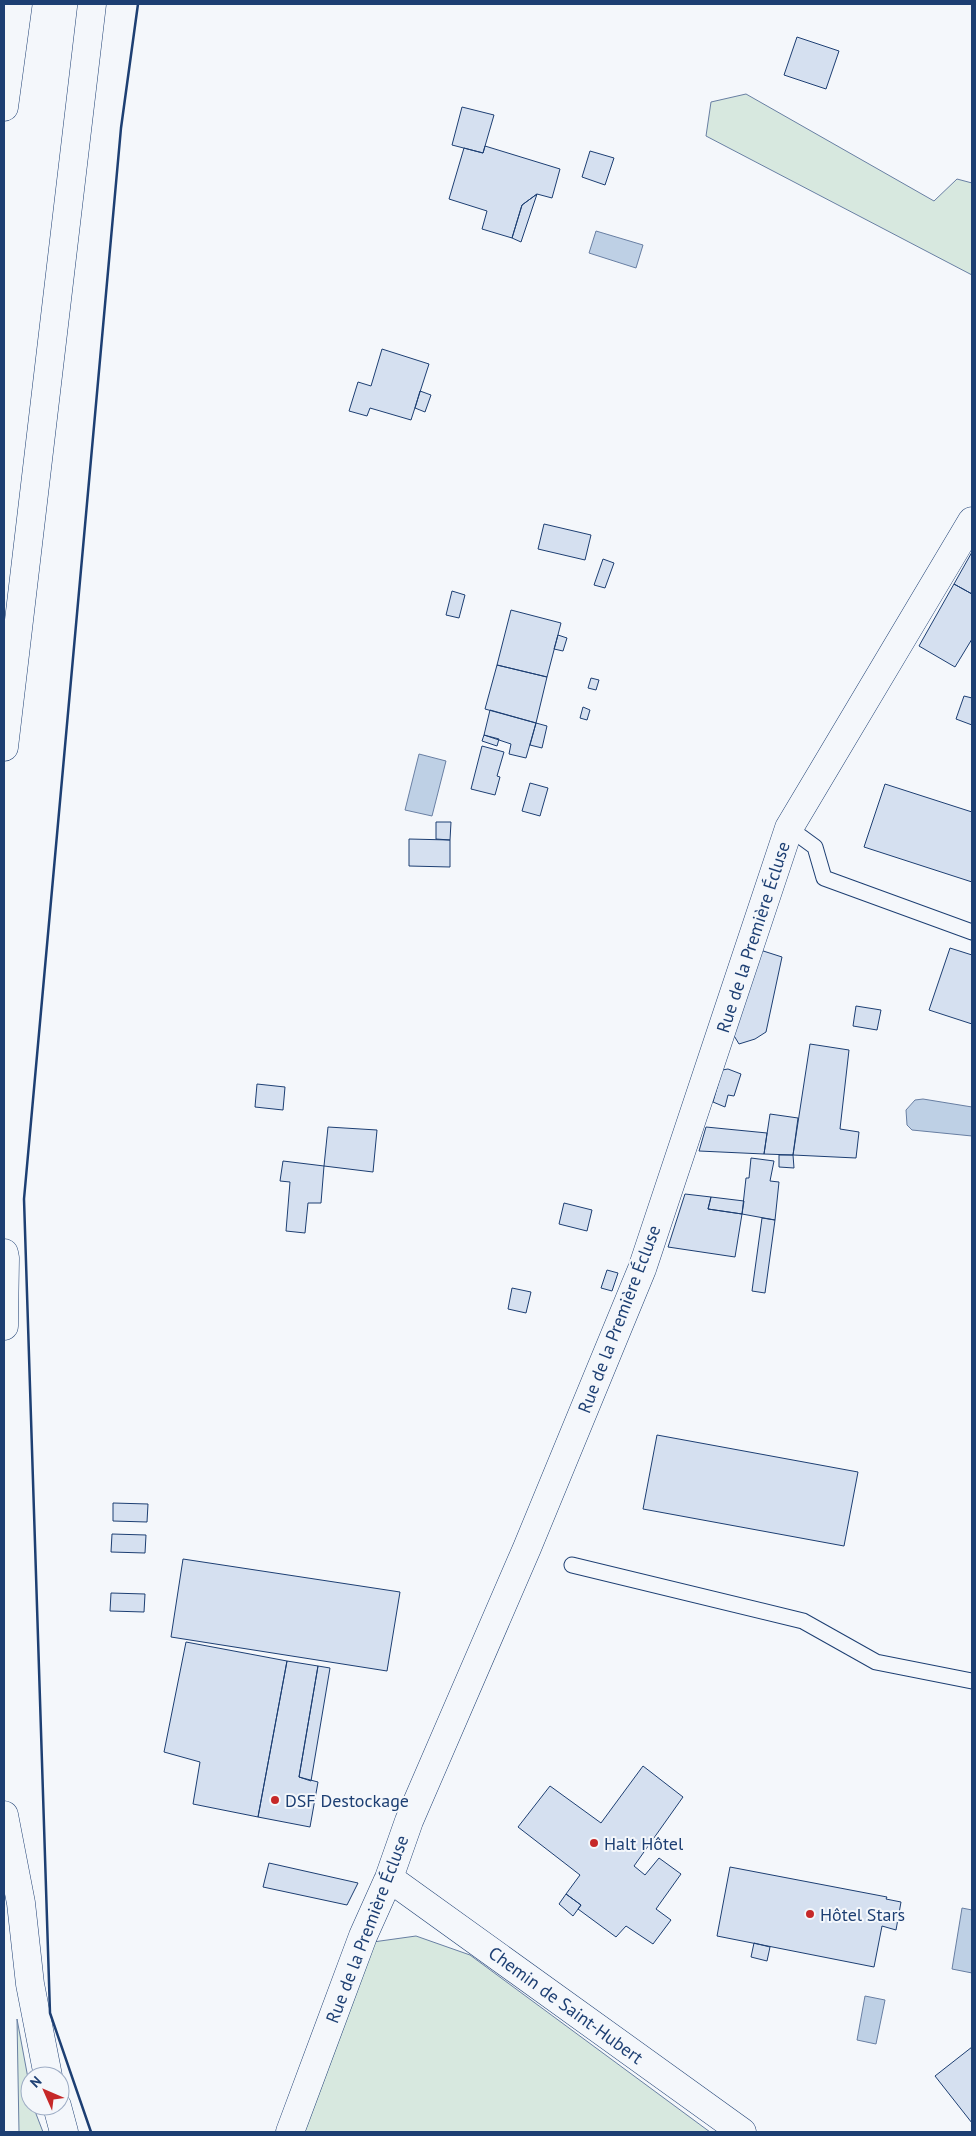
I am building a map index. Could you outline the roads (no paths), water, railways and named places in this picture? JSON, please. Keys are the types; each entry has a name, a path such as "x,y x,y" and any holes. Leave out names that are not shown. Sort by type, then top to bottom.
{"main road":[{"path":"4,106 18,4"},
{"path":"4,747 92,4"},
{"name":"Rue de la Première Écluse","path":"290,2132 363,1936 389,1878 409,1821 527,1548 642,1269 789,828 972,521"},
{"path":"4,1252 4,1326"},
{"path":"4,1816 21,1903 30,1984 46,2066"},
{"name":"Chemin de Saint-Hubert","path":"389,1878 742,2132"},
{"path":"59,2116 64,2132"}],"lane":[{"path":"789,828 815,847 824,878 972,932"},
{"path":"572,1564 804,1621 876,1662 972,1681"}],"water":[{"path":"596,231 643,245 636,268 589,253"},
{"path":"419,754 446,761 432,816 405,810"},
{"path":"923,1099 972,1107 972,1136 912,1130 907,1125 906,1110 915,1100"},
{"path":"962,1908 972,1910 972,1973 952,1969"},
{"path":"865,1996 885,2000 876,2044 857,2040"}],"place":[{"name":"DSF Destockage","path":"275,1800"},
{"name":"Halt Hôtel","path":"594,1843"},
{"name":"Hôtel Stars","path":"810,1914"}]}
